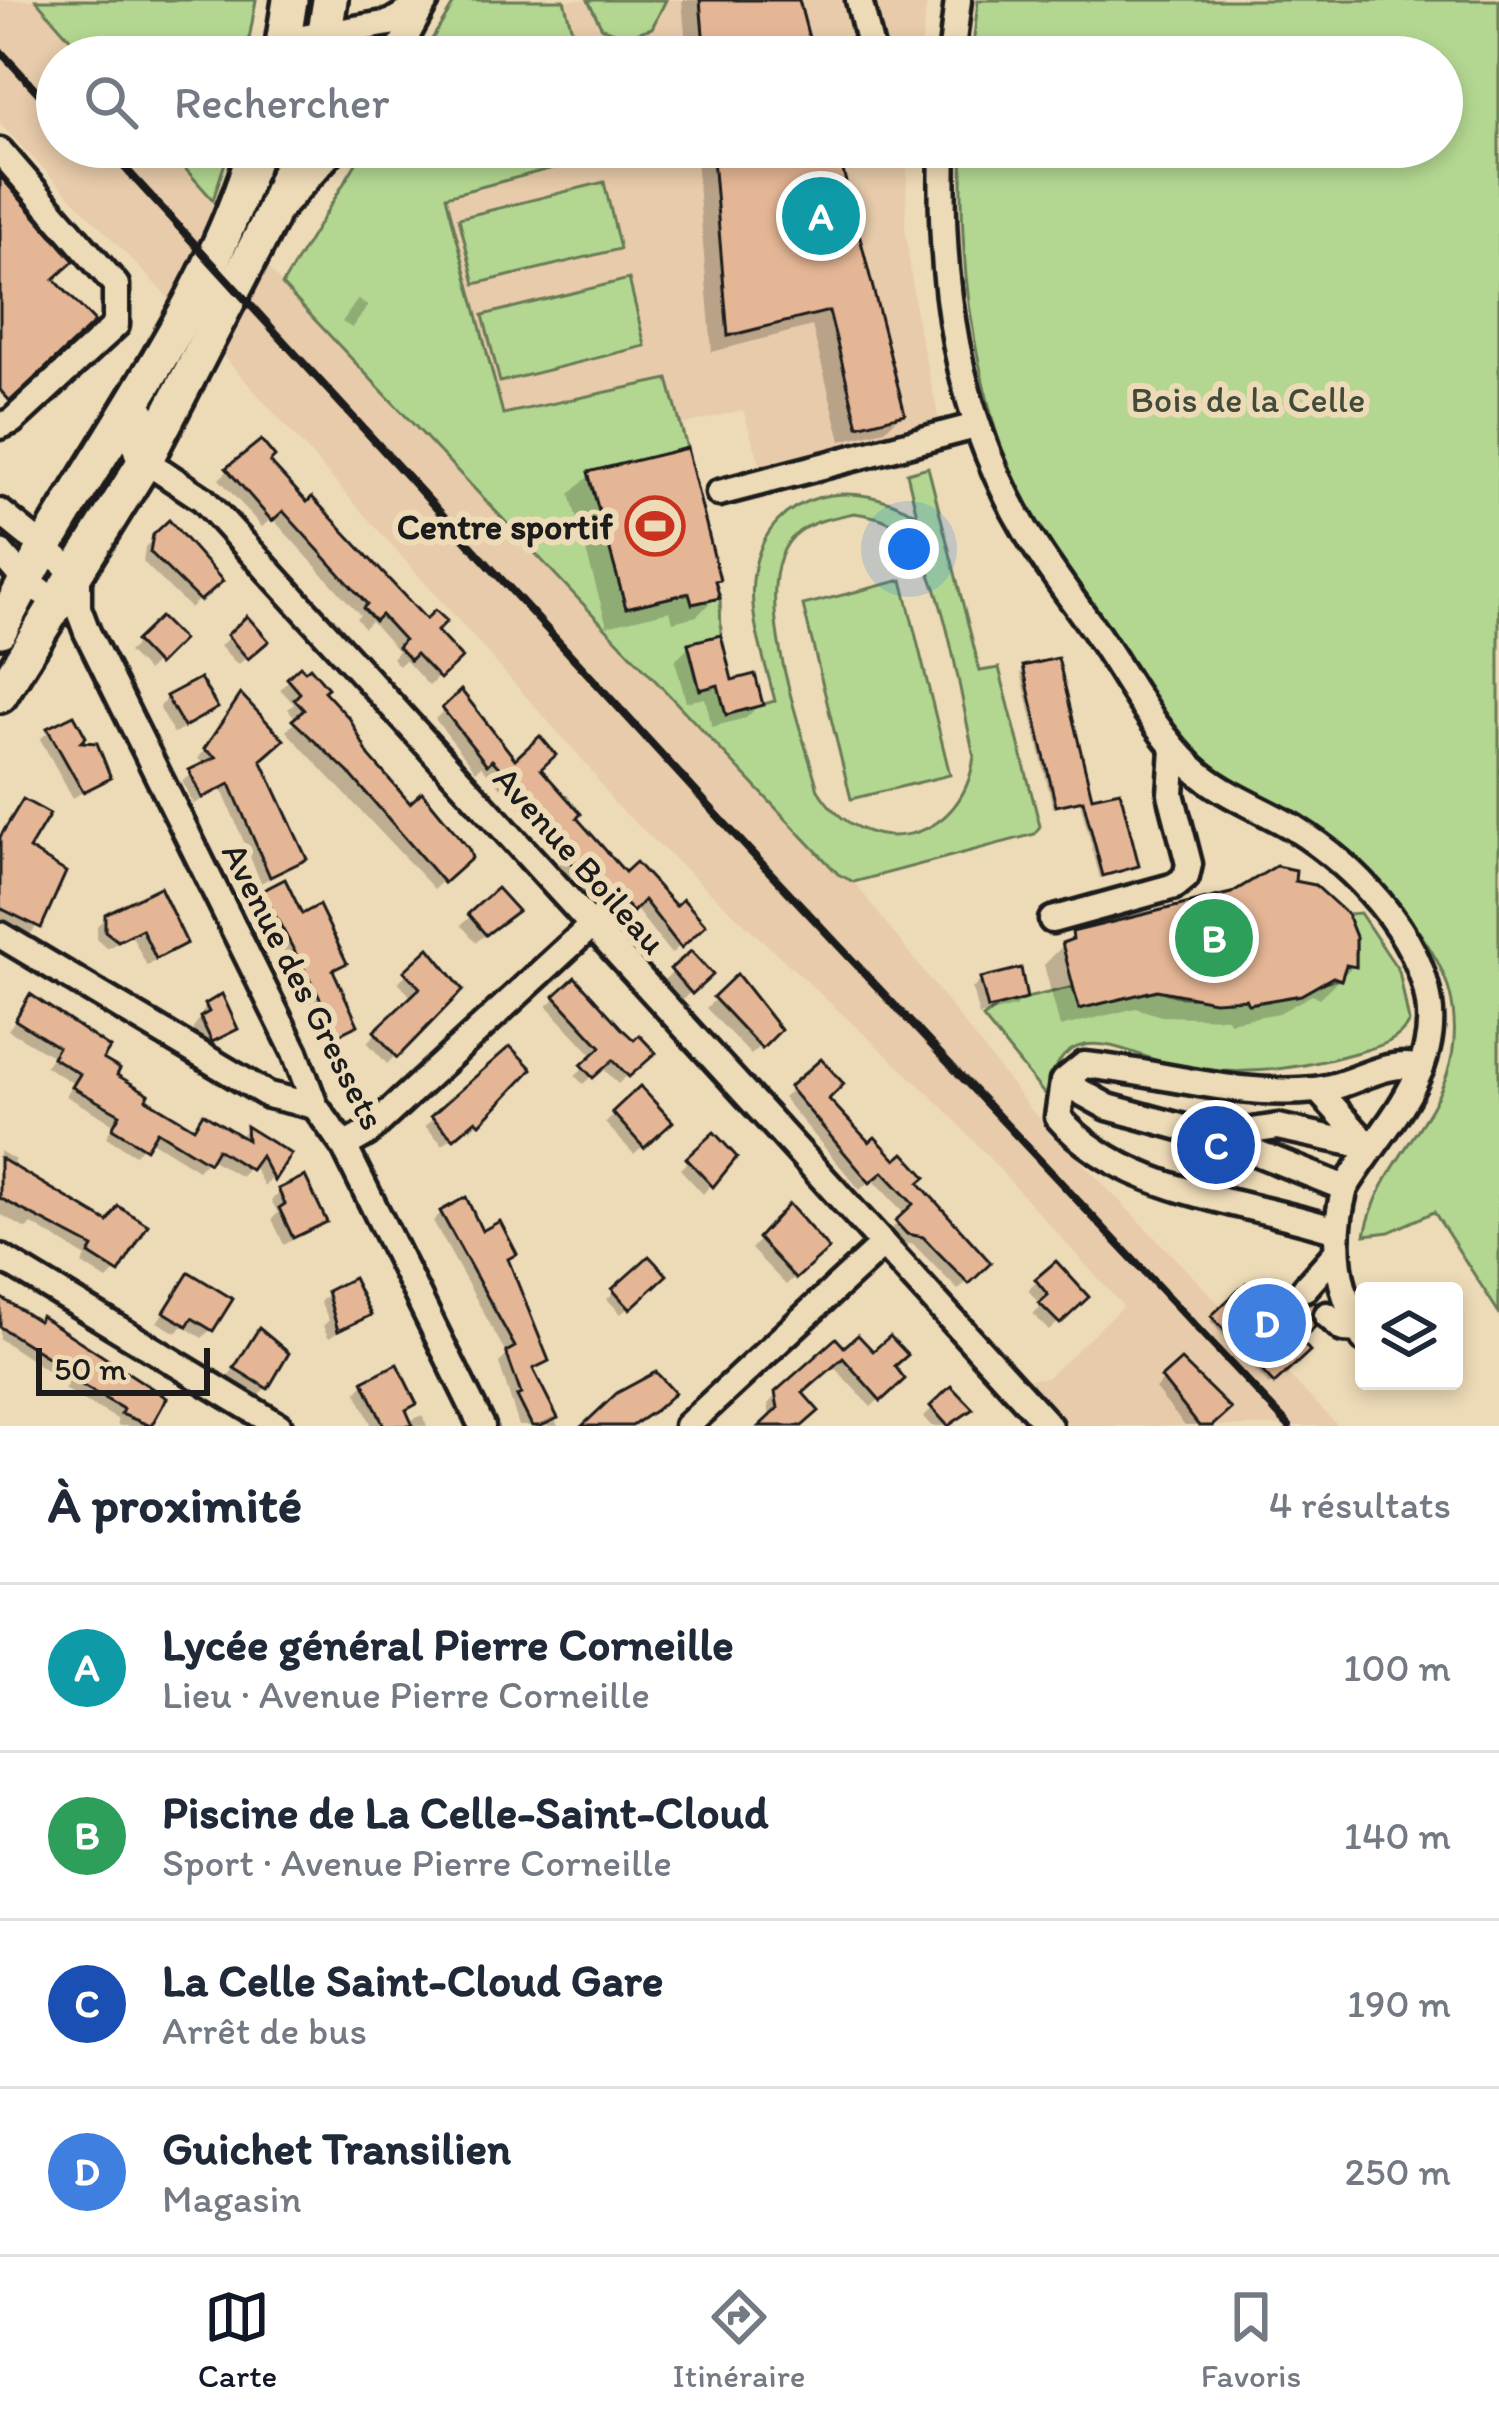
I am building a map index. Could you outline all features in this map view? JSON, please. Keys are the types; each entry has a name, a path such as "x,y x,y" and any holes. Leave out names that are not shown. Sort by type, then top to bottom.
{"main road":[{"path":"285,36 290,0"},
{"path":"325,36 330,0"},
{"path":"0,630 44,546 172,334 224,230 248,168"},
{"path":"0,695 145,461 270,220 290,168"}],"street":[{"path":"353,36 390,23 426,0"},
{"path":"406,36 426,0"},
{"path":"859,0 868,36"},
{"path":"954,36 958,0"},
{"path":"0,151 116,285 116,325 13,422 0,426"},
{"path":"270,220 317,168"},
{"path":"943,168 944,287 976,426 1024,530 1174,749 1209,782 1320,846 1379,904 1415,961 1428,998 1421,1068 1406,1099 1345,1188 1336,1241 1342,1291 1355,1319"},
{"path":"145,461 134,451 131,434 171,364 172,334"},
{"path":"719,493 976,426"},
{"name":"Avenue Boileau","path":"145,461 184,482 203,499 1048,1426"},
{"path":"0,512 44,546 68,588"},
{"path":"0,552 25,581 68,588"},
{"name":"Avenue des Gressets","path":"68,588 295,1052 315,1106 344,1146 482,1426"},
{"path":"1052,920 1175,886 1186,877 1189,864 1168,773 1174,749"},
{"path":"344,1146 368,1133 590,927"},
{"path":"0,935 268,1095 315,1106"},
{"path":"1336,1241 1255,1204 1191,1193 1096,1151 1058,1117 1063,1082 1084,1065 1218,1090 1318,1090 1400,1063 1421,1068"},
{"path":"1063,1082 1108,1107 1217,1137 1345,1188"},
{"path":"1318,1090 1370,1147"},
{"path":"1217,1137 1279,1127 1370,1147"},
{"path":"1305,1288 1336,1241"},
{"path":"687,1426 882,1245"},
{"path":"0,1256 279,1426"},
{"path":"1328,1316 1355,1332"}],"shaded area":[{"path":"0,0 36,0 68,36 36,36 36,161 0,124"},
{"path":"456,0 927,0 923,36 434,36"},
{"path":"43,168 184,168 282,284 353,168 907,168 905,228 917,322 939,419 761,467 743,410 559,454 505,521 838,874 854,882 1031,1110 1338,1426 1069,1426 1026,1379 1047,1378 1123,1306 944,1108 615,804 588,766 202,332"}],"green space":[{"path":"36,0 256,0 250,36 68,36"},
{"path":"456,0 564,0 573,36 434,36"},
{"path":"588,0 666,0 652,28 627,36 602,28"},
{"name":"Bois de la Celle","path":"978,0 1499,0 1499,1313 1434,1212 1389,1232 1365,1235 1375,1203 1439,1093 1450,1064 1455,1031 1442,970 1392,898 1348,855 1295,815 1222,776 1181,740 1047,558 1022,513 983,383 969,306 963,227 963,168 1463,168 1463,36 974,36"},
{"path":"185,168 223,168 213,200"},
{"path":"353,168 553,168 446,196 503,414 668,379 687,448 589,472 626,608 689,593 693,604 720,598 721,635 688,644 699,689 719,685 726,714 775,701 758,637 752,588 763,544 777,522 796,507 842,494 893,503 917,515 907,473 928,467 980,671 999,668 1040,826 1035,834 854,882 838,874 282,285","holes":["854,513 886,520 911,540 933,583 974,756 966,786 952,809 910,834 885,835 860,829 838,814 818,790 781,654 775,581 783,552 800,531"]},
{"path":"604,182 620,249 475,284 459,218"},
{"path":"629,279 645,346 500,382 483,315"},
{"path":"902,580 950,775 851,799 803,605"},
{"path":"1360,913 1399,971 1409,1022 1393,1039 1363,1051 1308,1064 1235,1071 1187,1067 1118,1048 1083,1045 1062,1058 1045,1095 983,1018 1001,1004 1073,987 1079,1009 1157,990 1182,997 1246,999 1249,1004 1291,995 1341,980 1346,965 1356,966 1356,937 1347,914"}],"building":[{"path":"700,0 799,0 808,36 703,36"},
{"path":"714,168 842,168 905,414 858,426 829,311 728,336"},
{"path":"0,176 74,261 54,279 95,322 10,401 0,390"},
{"path":"261,440 275,457 270,462 307,502 312,497 426,619 435,610 447,621 437,631 462,658 440,679 416,654 410,660 398,647 404,640 381,615 375,621 363,608 367,604 283,511 272,521 226,468"},
{"name":"Centre sportif","path":"687,448 720,580 715,581 720,598 692,604 689,593 626,608 588,472"},
{"path":"169,520 223,581 200,601 150,552 153,535"},
{"path":"247,616 269,641 248,659 227,635"},
{"path":"160,617 183,640 158,665 135,641"},
{"path":"721,635 732,680 755,674 763,705 726,715 718,685 700,690 688,643"},
{"path":"1058,658 1092,797 1120,791 1139,866 1103,876 1083,800 1056,806 1023,666"},
{"path":"300,666 305,671 310,667 328,688 324,691 350,719 369,756 410,803 422,792 469,849 472,858 444,883 350,774 292,720 304,710 294,699 300,693 287,678"},
{"path":"200,678 218,708 184,727 166,696"},
{"path":"461,690 515,759 540,736 556,755 541,769 581,814 577,818 625,872 636,862 676,906 683,899 706,925 681,948 644,900 633,912 623,902 617,907 584,876 564,855 573,846 492,760 487,765 442,708"},
{"path":"241,694 284,740 261,760 307,859 270,877 230,784 202,798 189,770 216,757 204,749"},
{"path":"74,715 86,737 81,742 97,743 111,778 83,792 47,728"},
{"path":"23,799 50,814 29,849 66,872 41,928 0,908 0,837"},
{"path":"1276,866 1296,870 1295,881 1315,885 1347,914 1356,937 1356,967 1346,965 1341,980 1333,977 1301,995 1248,1004 1246,999 1214,1001 1157,990 1079,1009 1062,943 1073,939 1072,932 1231,893"},
{"path":"285,879 302,914 319,905 347,963 333,970 358,1025 333,1037 319,1009 324,1006 262,891"},
{"path":"160,887 187,943 156,959 142,929 118,941 105,931 105,914"},
{"path":"497,888 518,911 486,935 468,914"},
{"path":"429,948 463,990 397,1058 374,1031 420,988 404,971"},
{"path":"691,951 713,975 692,994 670,969"},
{"path":"1021,968 1027,999 988,1009 980,978"},
{"path":"737,974 781,1030 762,1049 713,997"},
{"path":"575,977 621,1028 634,1040 639,1035 656,1053 629,1077 613,1060 593,1078 581,1065 601,1047 554,996"},
{"path":"30,994 110,1048 103,1059 120,1069 117,1075 149,1094 146,1099 194,1128 203,1113 247,1140 246,1126 291,1154 274,1181 261,1156 251,1170 217,1149 209,1163 157,1131 146,1149 112,1128 120,1114 72,1087 80,1074 52,1057 58,1047 15,1020"},
{"path":"222,994 238,1029 212,1042 200,1017 209,1012 205,1004"},
{"path":"510,1046 532,1069 480,1124 476,1120 454,1139 431,1116"},
{"path":"821,1059 844,1084 829,1099 869,1142 875,1137 896,1160 904,1153 926,1177 919,1183 991,1263 969,1284 923,1237 907,1234 895,1221 913,1204 883,1172 870,1183 789,1087"},
{"path":"640,1086 673,1122 644,1148 612,1112"},
{"path":"714,1132 737,1157 713,1187 686,1158"},
{"path":"0,1158 108,1222 118,1206 148,1225 119,1273 89,1254 93,1247 0,1198"},
{"path":"305,1176 327,1222 293,1238 279,1208 285,1204 278,1189"},
{"path":"466,1197 482,1231 500,1221 517,1254 508,1259 549,1361 533,1369 558,1418 541,1426 532,1426 517,1396 521,1394 506,1352 515,1347 440,1211"},
{"path":"789,1204 829,1249 796,1279 758,1238"},
{"path":"649,1256 667,1275 630,1309 612,1289"},
{"path":"1056,1261 1089,1297 1060,1324 1039,1303 1048,1295 1035,1279"},
{"path":"189,1272 233,1299 213,1331 192,1318 187,1326 164,1312"},
{"path":"353,1278 371,1315 338,1331 327,1291"},
{"path":"1246,1283 1276,1315 1293,1299 1303,1304 1318,1302 1311,1313 1315,1327 1300,1340 1310,1351 1274,1384 1211,1316"},
{"path":"0,1297 38,1321 41,1316 167,1398 151,1426 121,1414 123,1409 71,1379 74,1374 0,1327"},
{"path":"259,1328 289,1353 268,1389 234,1368"},
{"path":"858,1335 873,1351 890,1336 908,1355 895,1366 905,1379 881,1401 843,1358 803,1393 819,1411 802,1426 759,1426 778,1408 775,1392 836,1338 844,1347"},
{"path":"1181,1360 1231,1409 1212,1426 1199,1426 1161,1378"},
{"path":"397,1364 417,1404 406,1410 413,1426 384,1426 363,1381"},
{"path":"656,1372 675,1393 656,1410 632,1426 582,1426 617,1393"},
{"path":"951,1386 973,1409 948,1426 930,1406"}],"railway":[{"path":"0,51 36,90"},
{"path":"125,168 749,850 1289,1426"}],"place":[{"name":"Lycée général Pierre Corneille","path":"821,216"},
{"name":"Centre sportif","path":"655,526"},
{"name":"Piscine de La Celle-Saint-Cloud","path":"1214,938"},
{"name":"La Celle Saint-Cloud Gare","path":"1216,1145"},
{"name":"Guichet Transilien","path":"1267,1323"}]}
